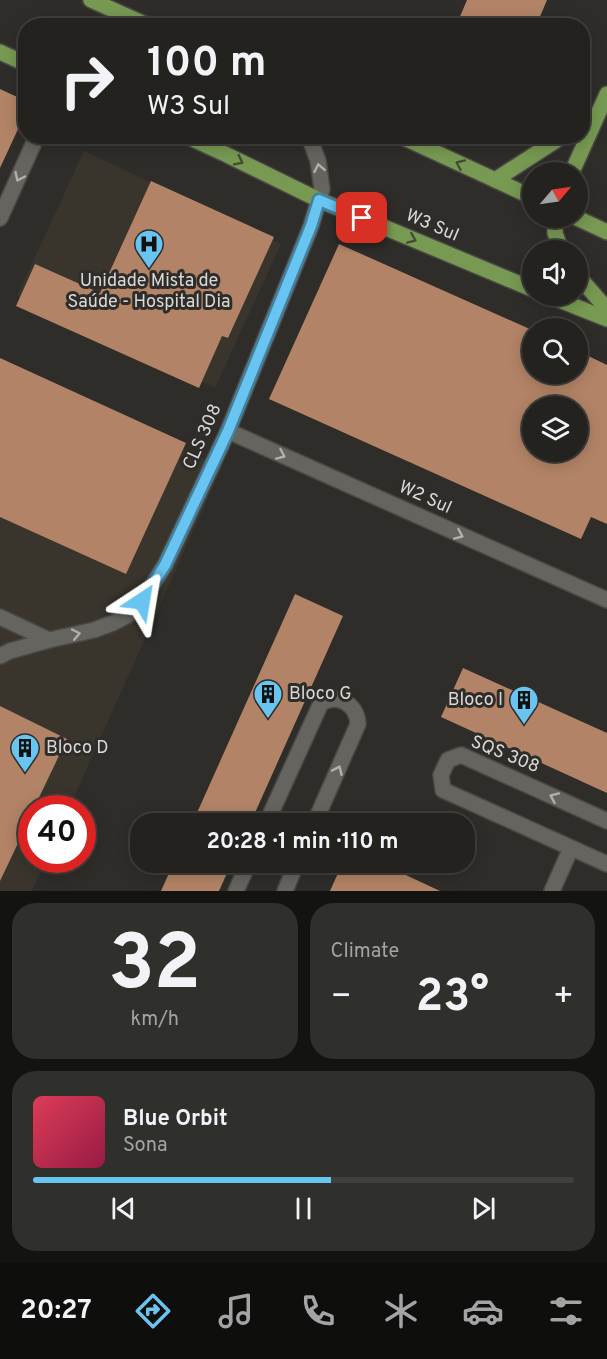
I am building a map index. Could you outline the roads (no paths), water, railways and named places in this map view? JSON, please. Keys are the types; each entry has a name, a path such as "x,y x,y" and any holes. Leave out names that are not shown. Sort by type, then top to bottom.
{"main road":[{"path":"91,0 131,18"},
{"path":"0,52 18,60"},
{"path":"590,133 607,94"},
{"path":"590,120 598,115"},
{"name":"W3 Sul","path":"203,144 319,200 522,285"},
{"path":"417,144 522,192"},
{"path":"495,180 551,144"},
{"path":"577,162 585,144"},
{"path":"588,223 607,232"},
{"path":"588,287 607,309"},
{"path":"573,306 607,320"}],"street":[{"path":"0,218 33,144"},
{"name":"CLS 308","path":"0,656 49,640 94,630 128,615 142,601 165,565 228,431 311,226 322,189 318,161 312,144"},
{"name":"W2 Sul","path":"228,431 607,600"},
{"path":"0,617 49,640"},
{"path":"271,813 321,702 335,698 352,706 358,724 319,813"},
{"name":"SQS 308","path":"607,821 461,755 448,760 441,775 443,790 607,864"},
{"path":"552,891 571,848"},
{"path":"236,891 244,873"},
{"path":"285,891 292,873"}],"place":[{"name":"Unidade Mista de Saúde - Hospital Dia","path":"149,270"},
{"name":"Bloco G","path":"268,720"},
{"name":"Bloco I","path":"524,726"},
{"name":"Bloco D","path":"25,774"}]}
